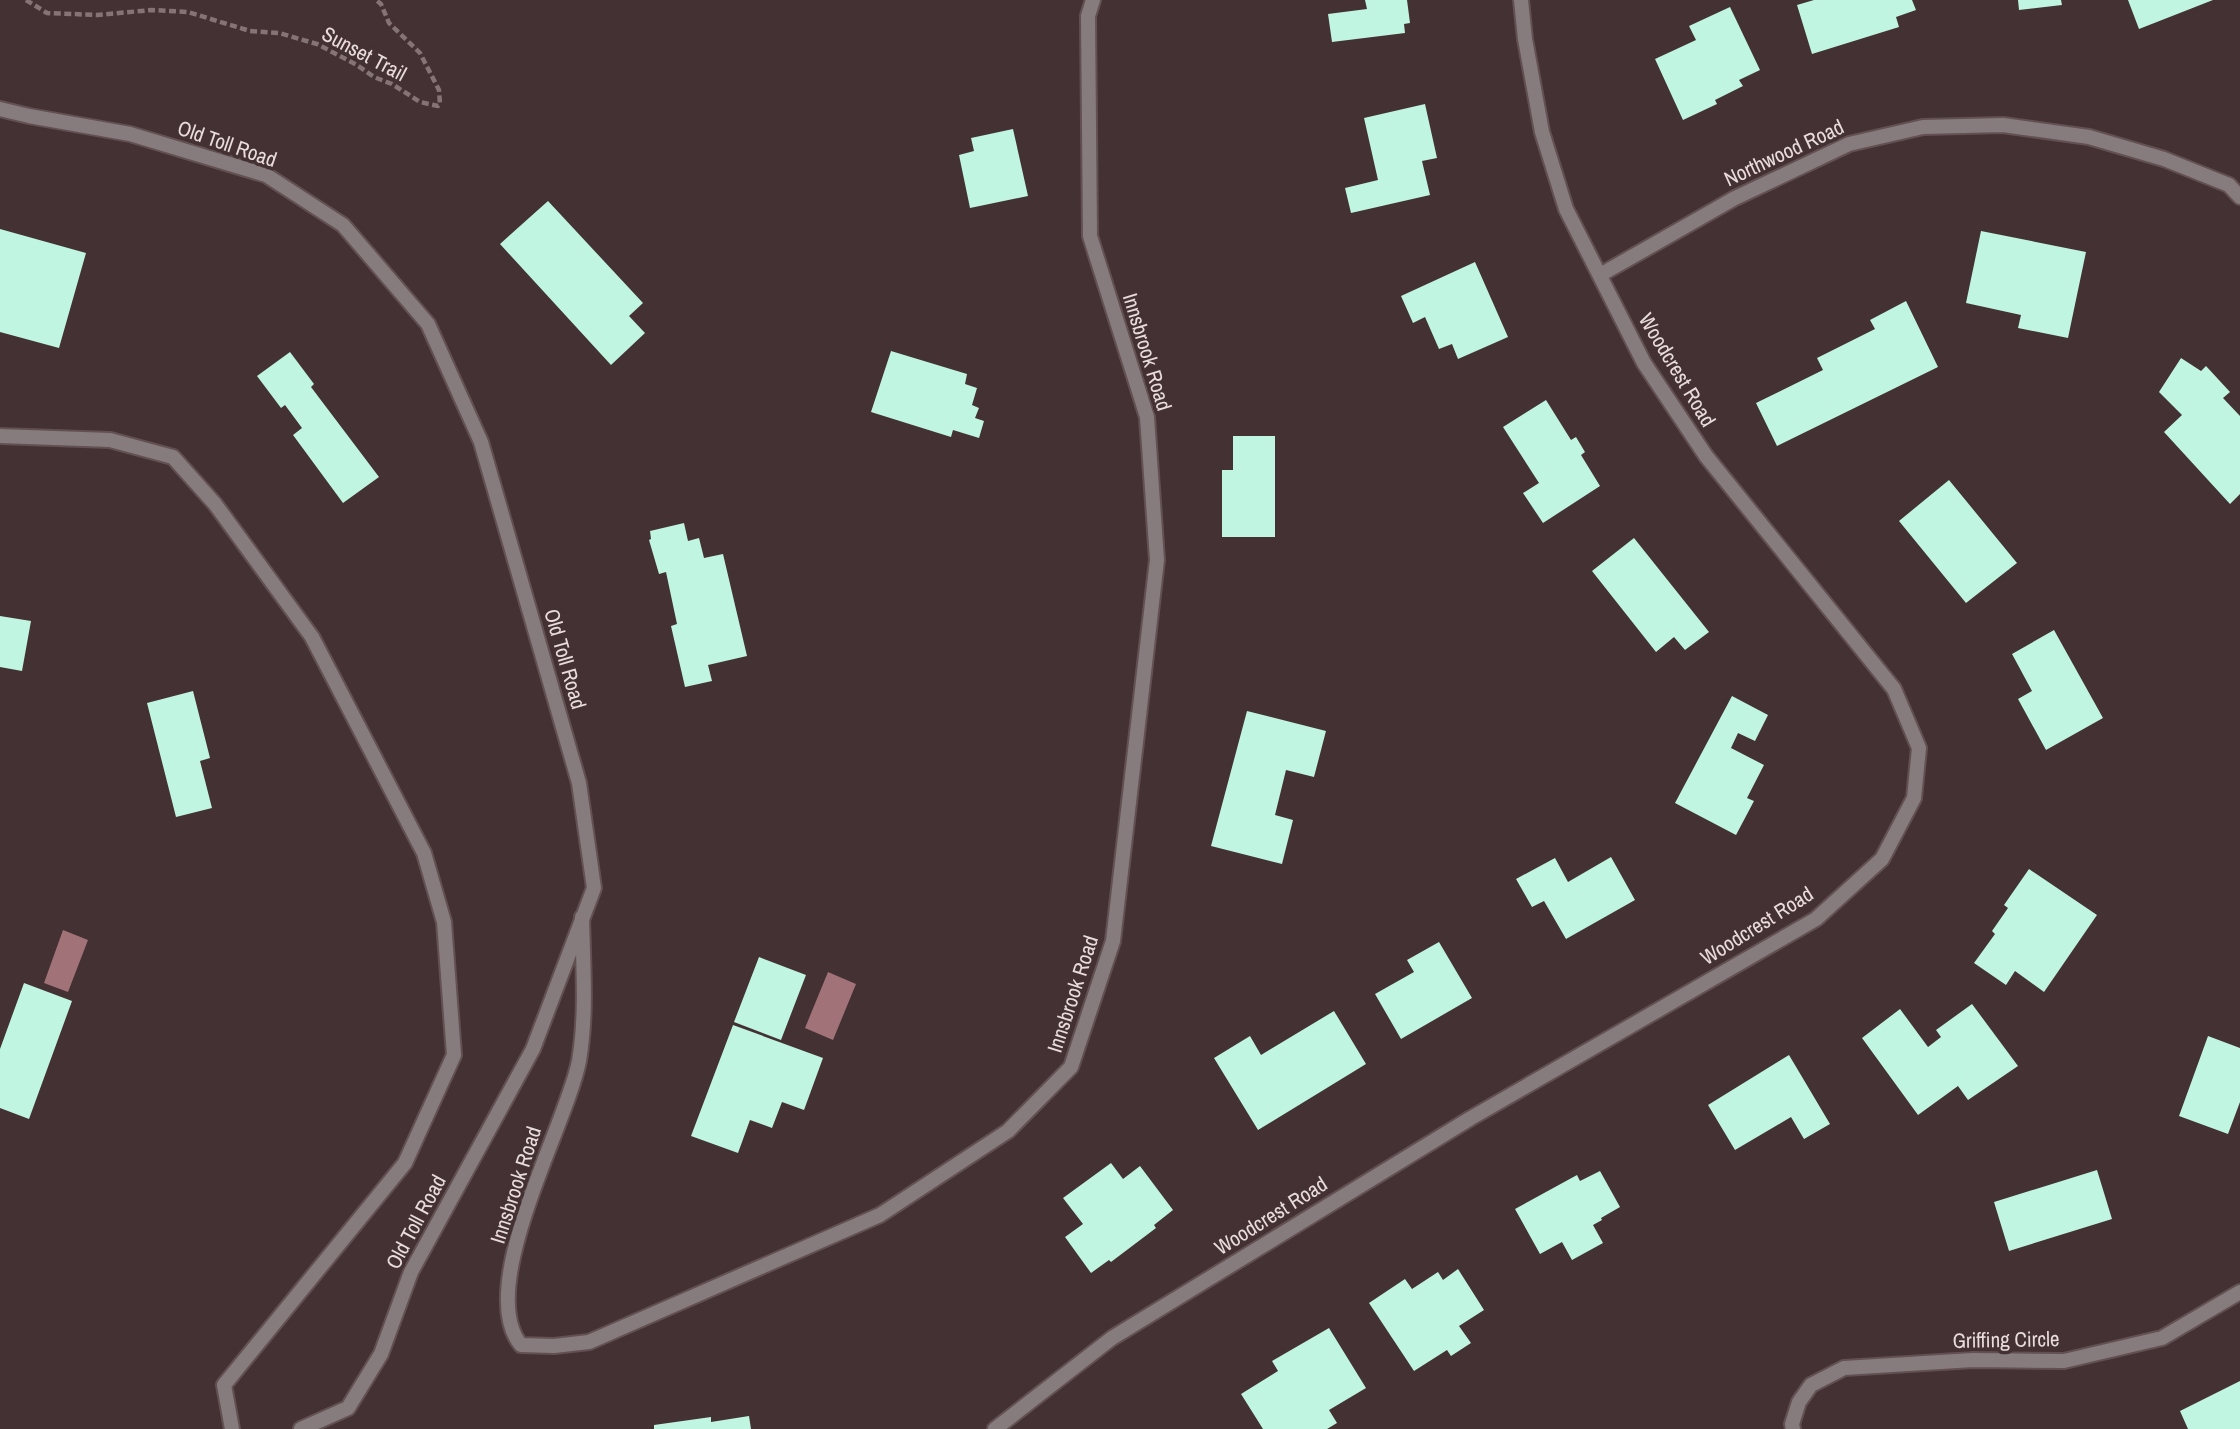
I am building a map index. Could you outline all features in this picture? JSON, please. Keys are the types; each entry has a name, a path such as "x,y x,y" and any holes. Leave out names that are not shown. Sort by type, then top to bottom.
{"street":[{"name":"Innsbrook Road","path":"582,917 583,1022 578,1063 521,1226 507,1293 510,1326 521,1345 554,1346 589,1342 880,1215 1008,1131 1071,1067 1114,940 1157,560 1147,417 1090,236 1088,16 1093,0"},
{"name":"Woodcrest Road","path":"995,1429 1112,1338 1471,1118 1816,919 1882,859 1914,798 1919,748 1894,689 1706,456 1644,363 1566,209 1542,132 1525,39 1521,0"},
{"name":"Old Toll Road","path":"0,109 130,134 266,175 343,225 428,324 481,442 579,783 594,888 533,1049 411,1272 381,1354 348,1408 301,1429"},
{"name":"Northwood Road","path":"1600,275 1735,198 1849,144 1923,127 2003,125 2089,137 2164,159 2229,185 2240,197"},
{"path":"2229,185 2240,174"},
{"name":"Old Toll Road","path":"0,436 110,440 173,457 215,504 312,637 424,853 444,922 454,1055 405,1163 224,1385 233,1429"},
{"name":"Griffing Circle","path":"1794,1429 1792,1424 1799,1402 1811,1385 1844,1368 1973,1360 2064,1361 2162,1338 2240,1292"}],"path":[{"name":"Sunset Trail","path":"26,0 47,13 97,15 152,9 188,12 250,31 279,33 317,44 374,77 392,84 419,102 438,106 439,90 421,53 389,23 376,0"}],"shaded area":[{"path":"63,930 88,940 68,992 44,983"},
{"path":"828,972 856,984 833,1040 805,1028"}],"building":[{"path":"1365,0 1407,0 1410,23 1404,24 1405,33 1332,42 1328,14 1367,9"},
{"path":"1814,0 1912,0 1916,10 1896,17 1899,27 1812,54 1797,5"},
{"path":"2018,0 2061,0 2062,5 2019,10"},
{"path":"2128,0 2213,0 2139,29"},
{"path":"1730,7 1760,70 1739,80 1743,86 1715,100 1717,104 1683,120 1655,59 1696,40 1689,26"},
{"path":"1425,104 1437,158 1422,161 1430,195 1351,213 1345,188 1378,180 1364,118"},
{"path":"1013,129 1028,196 970,208 959,155 974,151 971,138"},
{"path":"548,201 643,303 629,316 645,333 611,365 500,244"},
{"path":"0,229 86,253 59,348 0,332"},
{"path":"1981,231 2086,252 2068,338 2018,328 2021,315 1966,303"},
{"path":"1475,262 1508,337 1458,359 1452,344 1439,349 1425,317 1413,323 1401,296"},
{"path":"1906,301 1938,367 1777,446 1756,403 1823,370 1817,358 1875,329 1870,320"},
{"path":"891,351 967,374 965,384 977,388 972,405 979,408 975,418 984,421 979,438 953,430 951,437 871,412"},
{"path":"290,352 314,384 311,387 379,477 343,503 293,435 302,428 285,405 281,408 257,376"},
{"path":"2181,358 2201,371 2206,366 2230,392 2223,398 2240,416 2240,494 2230,504 2164,432 2182,415 2159,392"},
{"path":"1546,400 1571,440 1576,437 1585,452 1581,455 1600,486 1543,523 1523,493 1539,483 1503,427"},
{"path":"1233,436 1275,436 1275,537 1222,537 1222,470 1233,470"},
{"path":"1949,480 2017,563 1966,603 1899,521"},
{"path":"684,523 688,541 699,538 704,558 723,554 747,656 708,665 712,681 685,687 671,626 677,624 666,572 659,574 649,540 650,531"},
{"path":"1634,538 1709,632 1685,650 1674,637 1656,652 1592,571"},
{"path":"0,616 31,621 22,671 0,667"},
{"path":"2054,630 2103,718 2046,750 2018,699 2032,691 2012,654"},
{"path":"193,691 210,758 200,761 212,808 176,817 147,703"},
{"path":"1732,696 1768,715 1755,741 1738,733 1731,748 1764,765 1747,798 1754,801 1736,835 1675,803"},
{"path":"1247,711 1326,731 1314,777 1286,770 1275,815 1293,820 1282,864 1211,846"},
{"path":"1611,857 1635,900 1566,939 1544,901 1532,907 1516,879 1555,858 1568,882"},
{"path":"2029,869 2097,915 2044,992 2015,971 2006,985 1974,963 1995,934 1992,931 2008,908 2004,905"},
{"path":"1439,942 1472,998 1401,1039 1375,994 1414,972 1407,960"},
{"path":"759,957 806,975 781,1040 734,1022"},
{"path":"24,983 72,1001 29,1119 0,1108 0,1049"},
{"path":"1972,1004 2018,1066 1968,1100 1958,1086 1918,1115 1862,1038 1900,1009 1928,1047 1941,1037 1936,1030"},
{"path":"1334,1011 1366,1064 1258,1130 1214,1058 1250,1036 1261,1055"},
{"path":"733,1025 823,1058 804,1110 782,1102 772,1128 750,1120 738,1153 691,1136"},
{"path":"2208,1036 2240,1048 2240,1102 2228,1134 2179,1116"},
{"path":"1789,1055 1830,1124 1804,1139 1791,1117 1735,1150 1708,1105"},
{"path":"1111,1163 1123,1179 1140,1166 1173,1210 1154,1225 1156,1228 1111,1262 1109,1260 1091,1273 1065,1237 1083,1224 1063,1198"},
{"path":"2097,1170 2112,1219 2009,1251 1994,1202"},
{"path":"1600,1171 1620,1207 1593,1225 1603,1243 1572,1260 1562,1242 1540,1254 1515,1209 1577,1175 1580,1181"},
{"path":"1458,1269 1484,1310 1459,1326 1471,1343 1451,1356 1447,1350 1414,1371 1369,1303 1405,1279 1412,1289 1438,1272 1443,1280"},
{"path":"1329,1328 1366,1388 1329,1410 1337,1423 1327,1429 1263,1429 1241,1394 1278,1371 1272,1361"},
{"path":"2240,1381 2240,1429 2188,1429 2180,1411"},
{"path":"749,1416 751,1429 654,1429 654,1425 711,1417 711,1422"}]}
